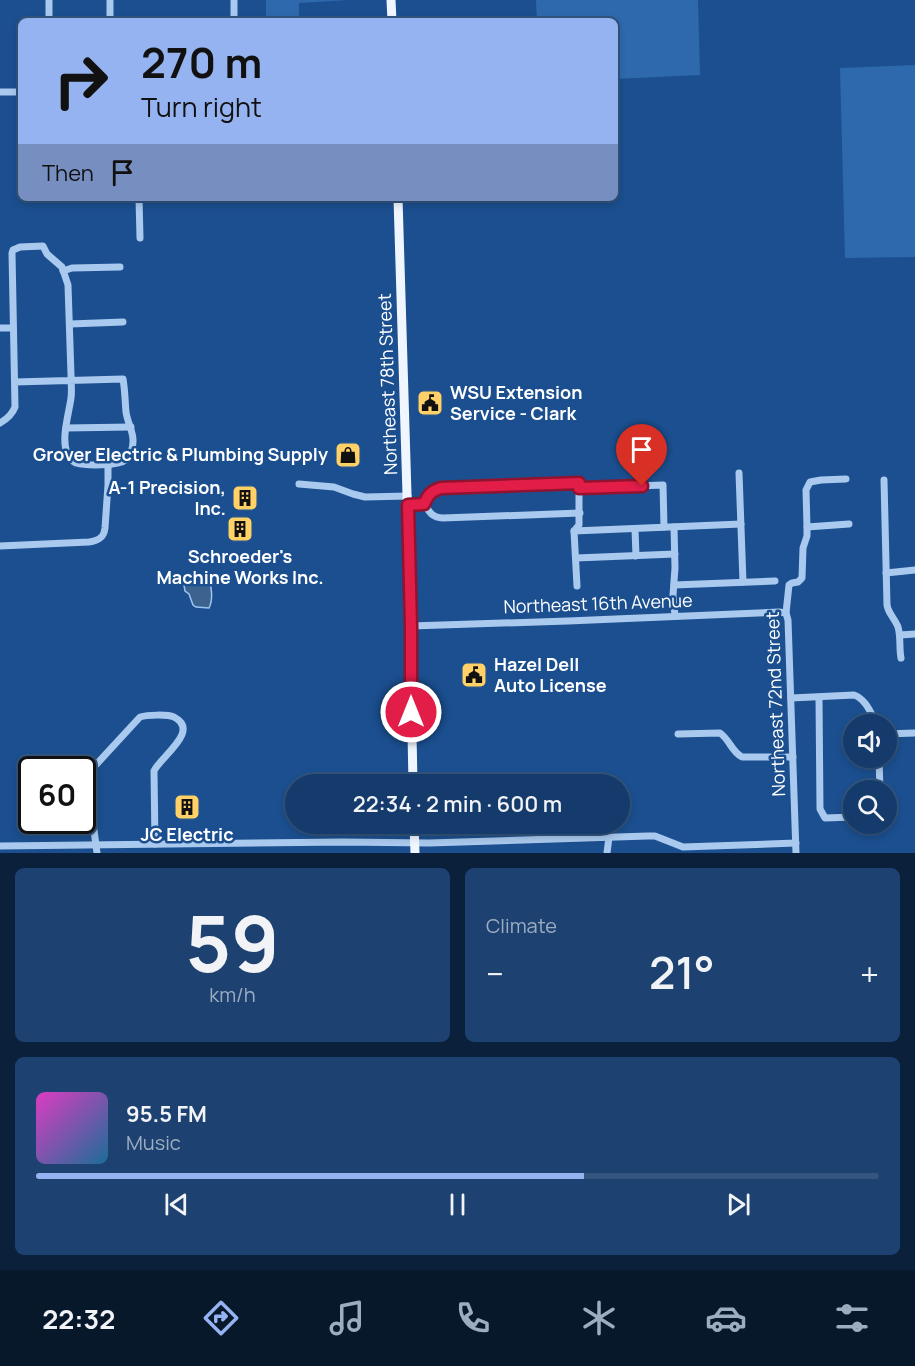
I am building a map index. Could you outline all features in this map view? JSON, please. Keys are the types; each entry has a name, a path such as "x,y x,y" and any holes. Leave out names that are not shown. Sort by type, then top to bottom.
{"main road":[{"path":"391,0 392,18"},
{"name":"Northeast 78th Street","path":"398,201 408,500 413,774"}],"street":[{"path":"49,0 49,18"},
{"path":"110,0 110,18"},
{"path":"234,0 234,18"},
{"path":"0,92 18,92"},
{"path":"139,201 140,238"},
{"path":"0,423 8,418 15,407 12,253 20,247 43,246 46,252 60,264 69,288 70,324 71,380 71,397 66,418 66,450 71,460 79,464 108,465 129,458 133,431 126,414 123,379 71,380 15,382"},
{"path":"63,271 72,268 120,267"},
{"path":"70,324 123,322"},
{"path":"0,327 13,328"},
{"path":"66,428 130,427"},
{"path":"0,546 95,542 103,537 108,465"},
{"path":"738,473 743,582"},
{"path":"846,478 810,482 806,490 807,527 849,524"},
{"path":"884,480 887,609 900,635 901,658"},
{"path":"424,504 432,491 441,488 579,483 579,525 574,531 577,586"},
{"path":"299,484 334,487 365,497 408,500 424,504 435,518 580,513"},
{"path":"579,488 663,485 664,527"},
{"path":"574,531 741,524"},
{"path":"674,527 675,616"},
{"name":"Northeast 72nd Street","path":"796,853 786,613 789,585 802,578 803,548 807,527"},
{"path":"635,528 636,556"},
{"path":"576,558 675,554"},
{"path":"886,573 915,570"},
{"path":"674,585 775,581"},
{"name":"Northeast 16th Avenue","path":"411,626 786,613"},
{"path":"900,635 915,634"},
{"path":"791,698 854,695 860,697 871,714"},
{"path":"819,697 820,809 825,818 843,817"},
{"path":"97,853 92,814 92,771 142,717 171,716 177,719 182,726 182,736 154,771 155,844"},
{"path":"678,734 720,733 742,757 793,756"},
{"path":"897,735 915,734"},
{"path":"0,846 343,842 415,848 491,842 655,836 680,846 690,847 796,843"},
{"path":"608,853 609,837"}],"shaded area":[{"path":"266,0 349,0 299,3 299,18 266,18"},
{"path":"536,0 698,0 700,75 618,79 618,18 537,18"},
{"path":"915,65 915,257 845,258 840,68"},
{"path":"195,574 209,580 212,594 209,608 193,605 189,594 185,591 186,580"}],"place":[{"name":"WSU Extension Service - Clark","path":"430,403"},
{"name":"Grover Electric & Plumbing Supply","path":"348,455"},
{"name":"A-1 Precision, Inc.","path":"245,498"},
{"name":"Schroeder's Machine Works Inc.","path":"240,529"},
{"name":"Hazel Dell Auto License","path":"474,675"},
{"name":"JC Electric","path":"187,807"}],"route":[{"path":"411,712 408,505 424,504 432,491 441,488 579,483 579,488 642,486"}]}
